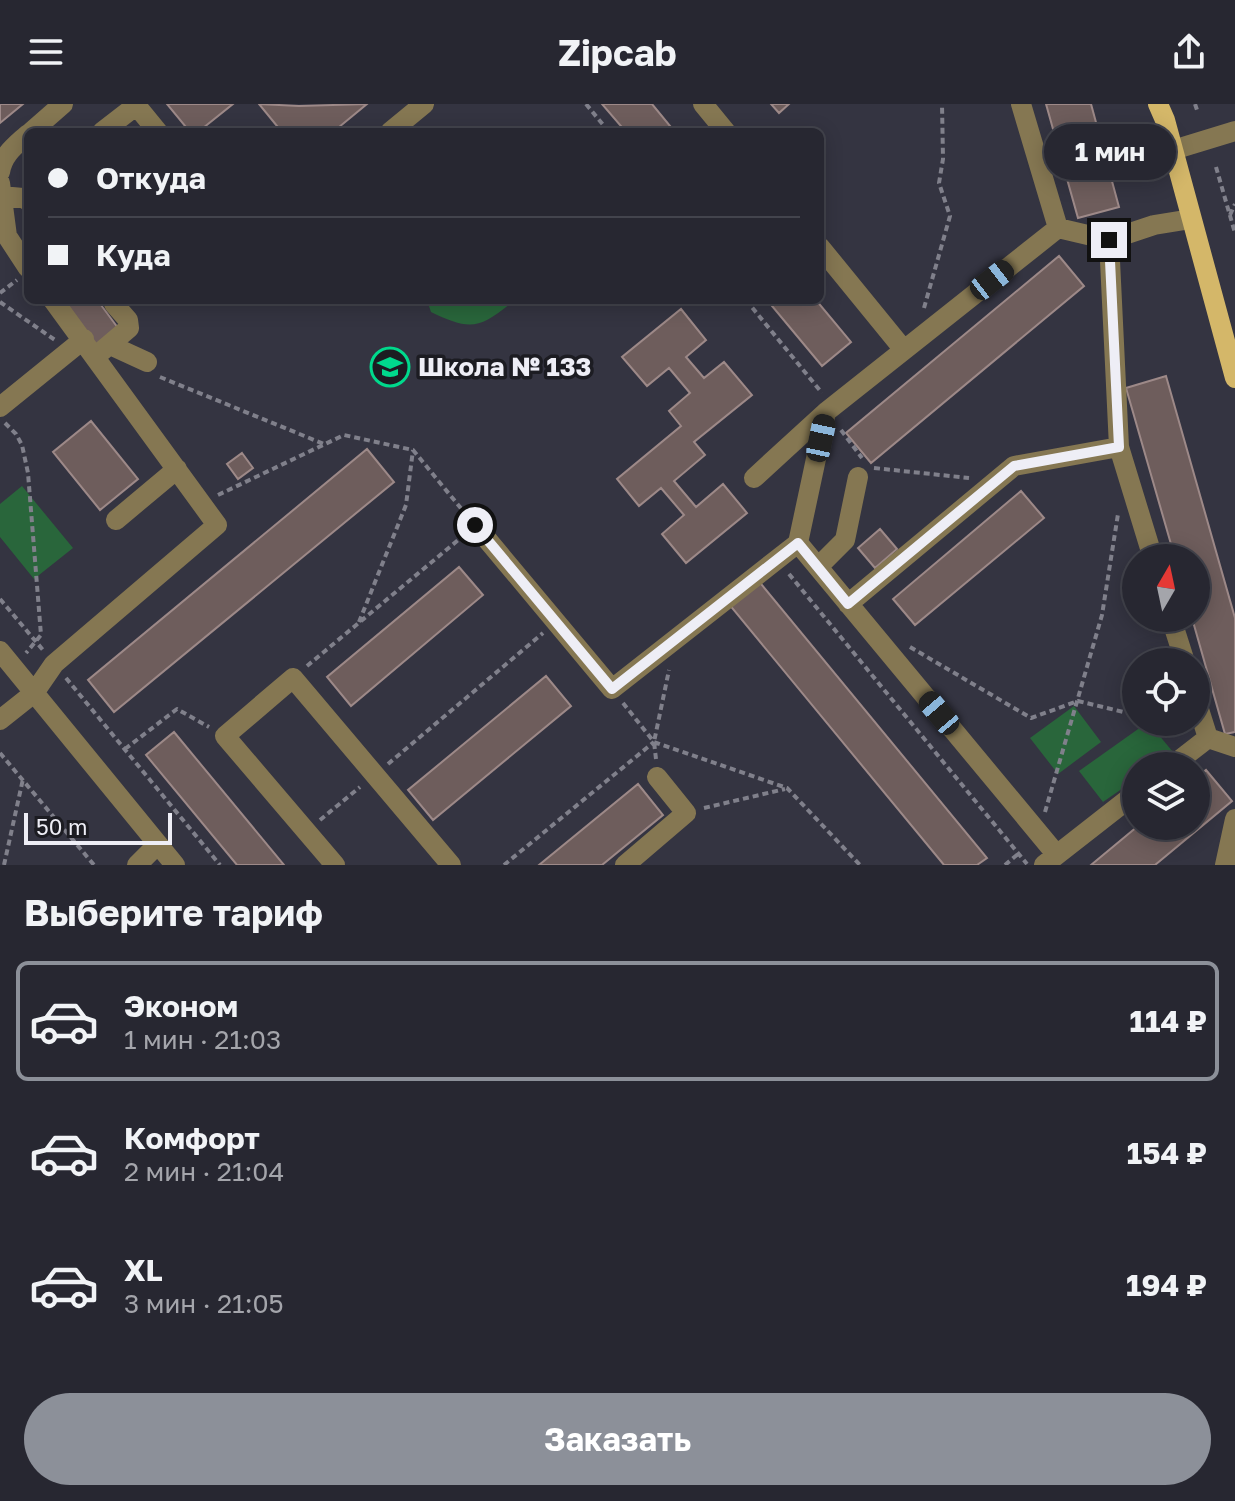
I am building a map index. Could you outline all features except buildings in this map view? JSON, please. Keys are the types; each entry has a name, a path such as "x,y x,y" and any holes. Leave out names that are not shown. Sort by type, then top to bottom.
{"main road":[{"path":"1158,104 1235,378"}],"street":[{"path":"35,128 63,104"},
{"path":"395,128 424,104"},
{"path":"703,104 723,128"},
{"path":"1021,104 1058,228"},
{"path":"107,128 136,105 155,128"},
{"path":"1173,150 1235,131"},
{"path":"0,172 2,161 24,138"},
{"path":"0,183 7,236 24,262"},
{"path":"1,196 24,199"},
{"path":"1058,228 1109,240 1154,225 1191,219"},
{"path":"754,478 830,410 1058,228"},
{"path":"1109,240 1119,447 1149,544"},
{"path":"824,252 904,350"},
{"path":"0,720 34,693 54,664 217,525 56,304"},
{"path":"0,407 90,348 129,328 128,320 114,304"},
{"path":"90,348 152,369"},
{"path":"475,525 612,689 798,543 830,410"},
{"path":"848,604 1014,466 1119,447"},
{"path":"116,520 177,469"},
{"path":"818,567 845,540 858,477"},
{"path":"798,543 1039,833 1050,860 1122,804"},
{"path":"0,651 175,865"},
{"path":"335,865 225,736 293,678 451,865"},
{"path":"1190,752 1208,738 1235,747"},
{"path":"625,865 686,813 657,777"},
{"path":"1225,865 1235,819"},
{"path":"137,865 158,844"}],"path":[{"path":"586,104 606,128"},
{"path":"923,311 950,216 939,183 943,159 942,104"},
{"path":"1216,167 1235,233"},
{"path":"1230,215 1235,204"},
{"path":"0,302 90,348"},
{"path":"749,304 869,467 995,481"},
{"path":"152,369 324,444"},
{"path":"0,419 16,434 22,445 28,473 41,635 22,657"},
{"path":"201,503 344,435 413,450 475,525 293,678"},
{"path":"358,623 406,505 413,450"},
{"path":"1039,833 1102,615 1118,512"},
{"path":"777,559 1028,865"},
{"path":"0,599 220,865"},
{"path":"306,832 556,622"},
{"path":"504,865 654,742 674,640"},
{"path":"898,640 1031,718 1078,701 1122,712"},
{"path":"612,689 654,742 787,788 860,865"},
{"path":"125,749 177,709 225,736"},
{"path":"0,753 94,865"},
{"path":"4,865 23,779"},
{"path":"686,813 787,788"},
{"path":"1005,865 1018,854"}],"green space":[{"path":"428,304 510,304 475,324 456,322 431,312"},
{"path":"22,486 73,548 34,579 0,537 0,504"},
{"path":"1074,706 1101,742 1058,774 1030,738"},
{"path":"1128,736 1160,736 1173,752 1122,752 1122,789 1103,802 1079,771"}],"place":[{"name":"Школа № 133","path":"390,367"}],"route":[{"path":"475,525 612,689 798,543 848,604 1014,466 1119,447 1109,240"}]}
